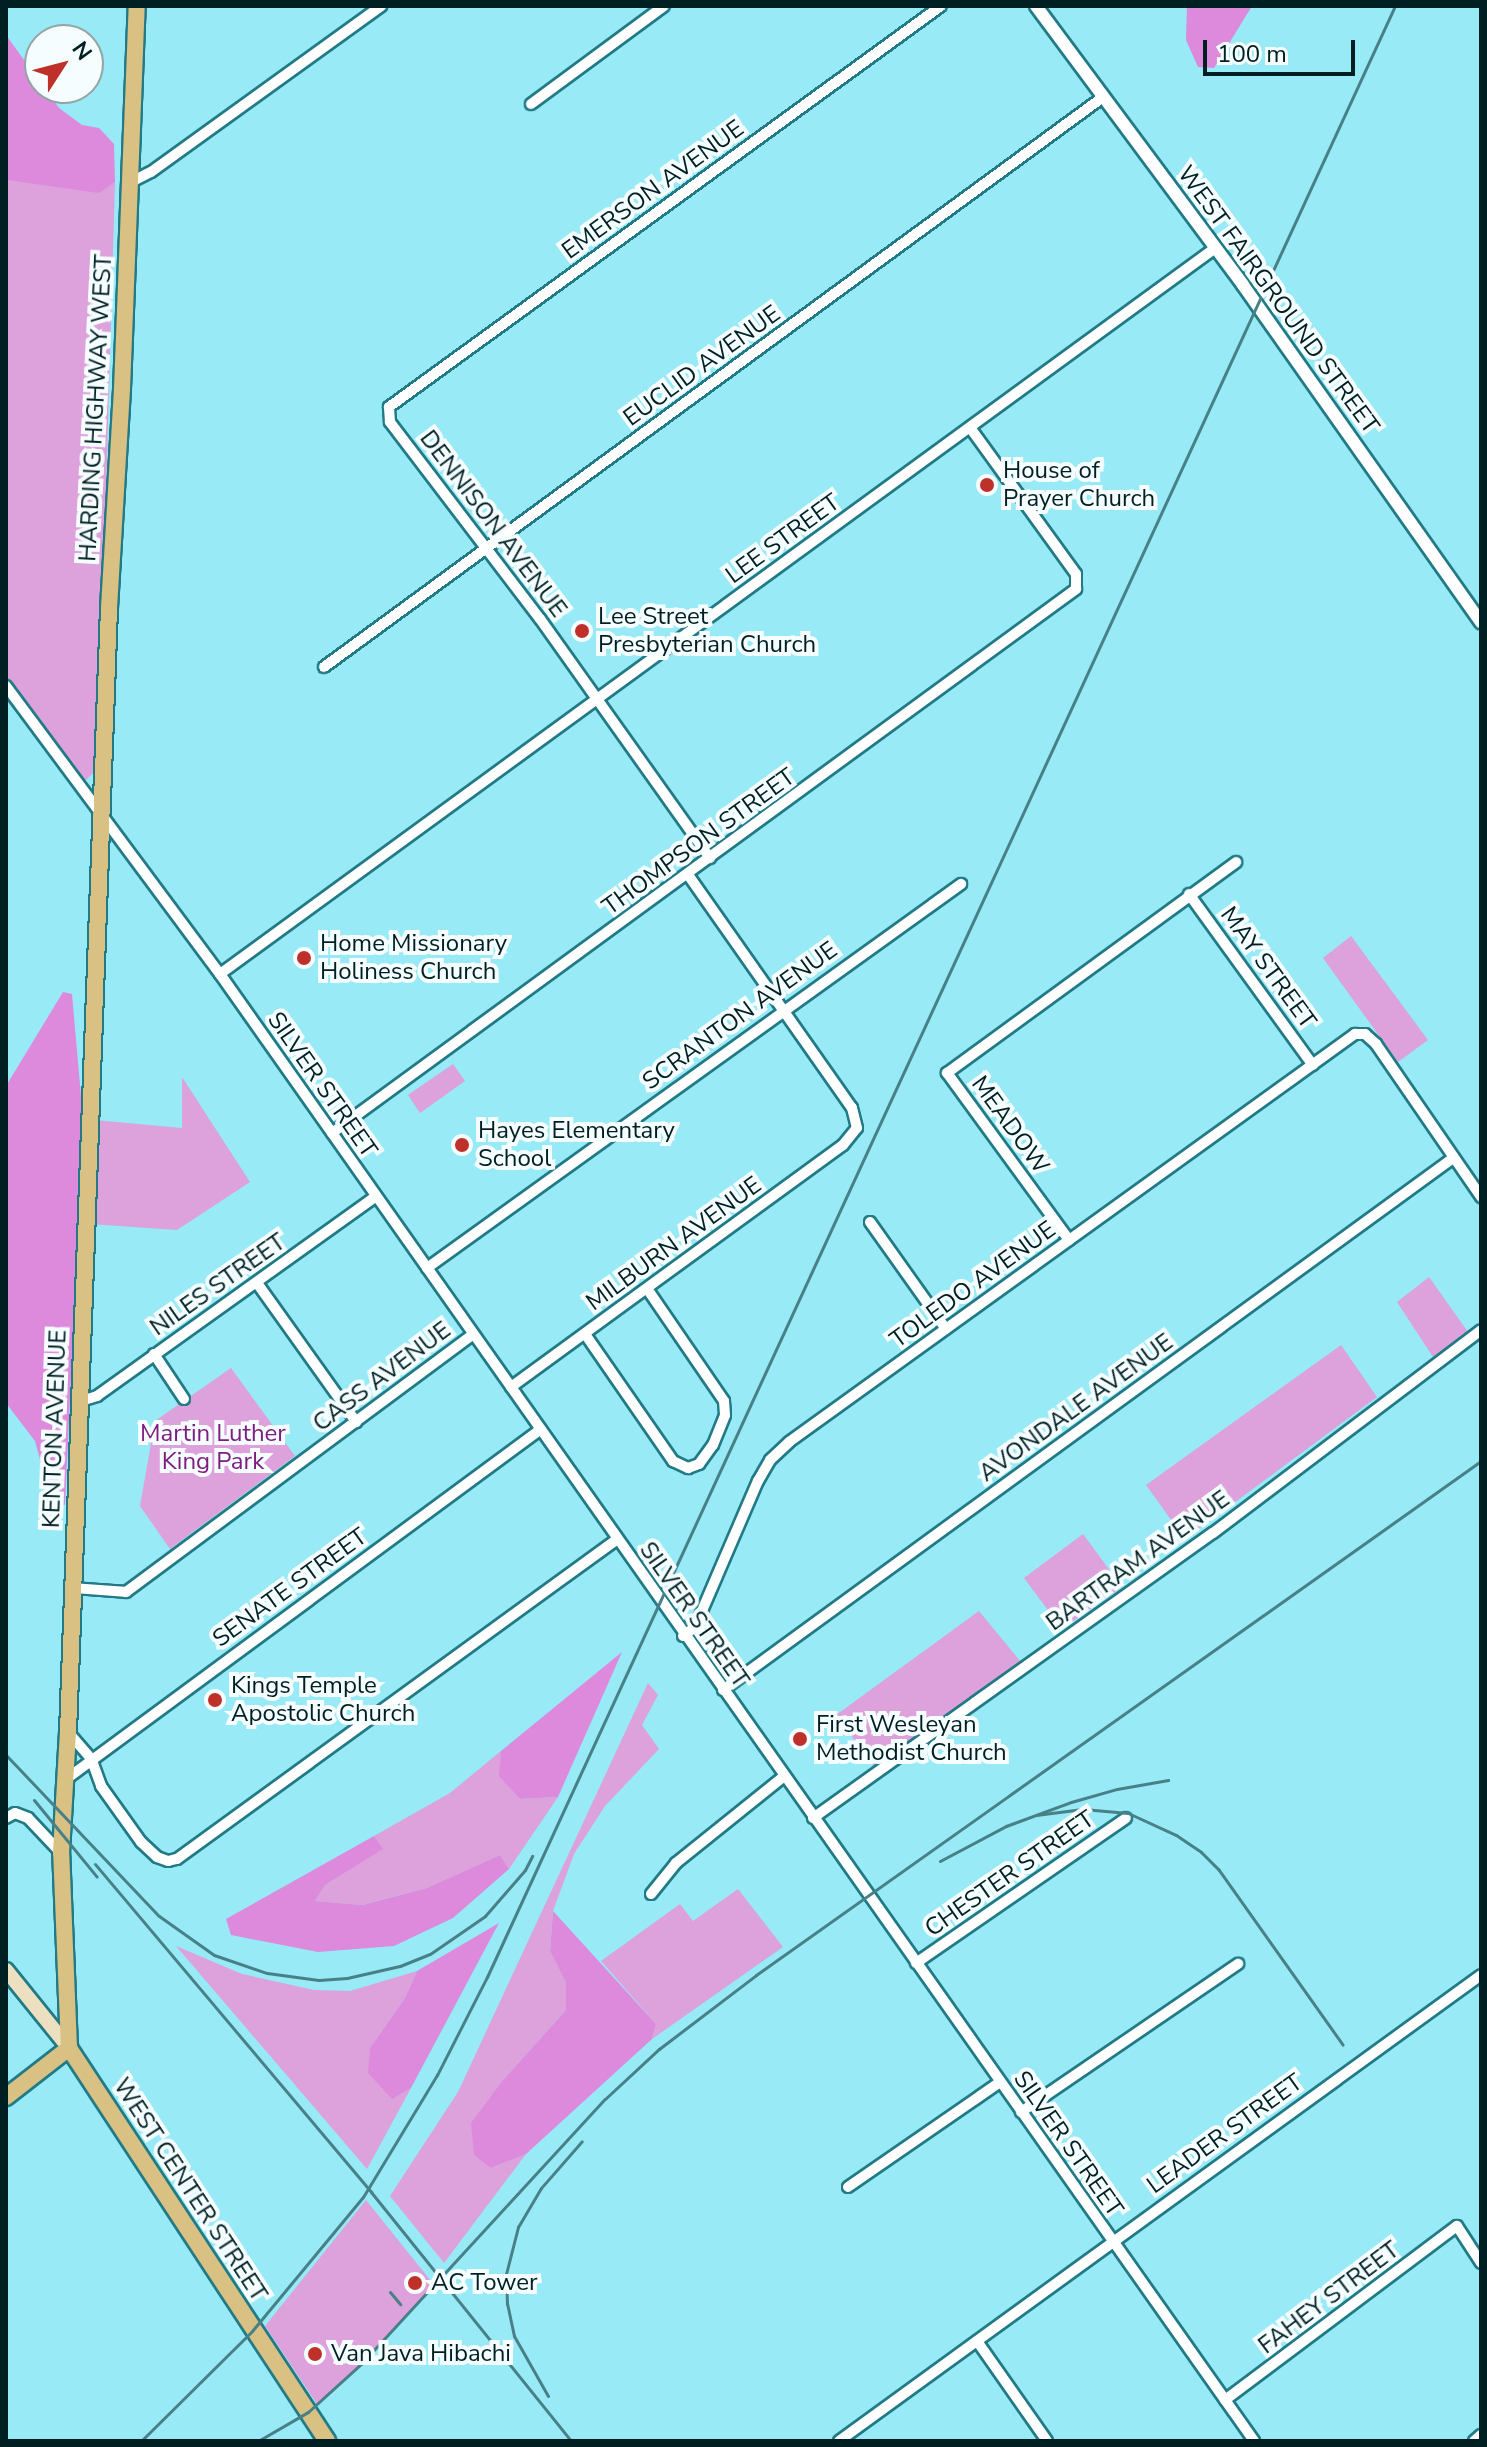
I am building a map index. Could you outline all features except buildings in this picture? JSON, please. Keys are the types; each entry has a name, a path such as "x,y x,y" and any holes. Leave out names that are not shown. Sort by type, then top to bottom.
{"main road":[{"name":"HARDING HIGHWAY WEST","path":"101,812 137,6"},
{"name":"KENTON AVENUE","path":"69,2048 61,1853 81,1401 101,812"},
{"name":"WEST CENTER STREET","path":"6,1970 69,2048 323,2437"},
{"path":"6,2097 69,2048"}],"street":[{"path":"131,182 151,172 381,6"},
{"path":"531,104 664,6"},
{"name":"EMERSON AVENUE","path":"389,407 941,6"},
{"name":"WEST FAIRGROUND STREET","path":"1036,6 1243,285 1481,623"},
{"name":"EUCLID AVENUE","path":"324,667 1103,97"},
{"name":"LEE STREET","path":"220,974 1214,249"},
{"name":"DENNISON AVENUE","path":"389,407 390,422 487,547 710,858"},
{"name":"THOMPSON STREET","path":"332,1133 1076,589 1076,574 971,429"},
{"name":"SILVER STREET","path":"6,686 220,974 683,1636 1254,2441"},
{"path":"1189,894 1236,862"},
{"path":"688,875 780,1011"},
{"name":"SCRANTON AVENUE","path":"427,1268 780,1011 961,884"},
{"name":"MAY STREET","path":"1189,894 1313,1065"},
{"name":"MEADOW","path":"1069,1240 947,1073 1189,894"},
{"name":"MILBURN AVENUE","path":"511,1387 843,1145 857,1128 852,1108 780,1011"},
{"name":"TOLEDO AVENUE","path":"683,1636 695,1627 770,1460 789,1442 1349,1038 1365,1034 1376,1044 1453,1158"},
{"path":"1453,1158 1481,1197"},
{"name":"AVONDALE AVENUE","path":"723,1690 1453,1158"},
{"name":"NILES STREET","path":"81,1401 97,1396 376,1196"},
{"path":"870,1222 946,1329"},
{"path":"257,1283 356,1422"},
{"path":"585,1334 673,1461 688,1468 699,1464 713,1445 725,1415 724,1401 648,1290"},
{"name":"BARTRAM AVENUE","path":"813,1818 1213,1533 1481,1330"},
{"name":"CASS AVENUE","path":"73,1588 126,1592 473,1334"},
{"path":"154,1354 184,1399"},
{"name":"SENATE STREET","path":"65,1780 541,1429"},
{"path":"68,1732 91,1758 101,1786 141,1842 157,1857 168,1861 183,1856 616,1540"},
{"path":"651,1894 685,1855 783,1777"},
{"path":"6,1818 15,1813 28,1818 61,1853"},
{"name":"CHESTER STREET","path":"916,1963 1126,1818"},
{"path":"1021,2112 1238,1964"},
{"name":"LEADER STREET","path":"839,2441 1481,1975"},
{"path":"848,2187 1000,2082"},
{"name":"FAHEY STREET","path":"1225,2400 1457,2226 1481,2263"},
{"path":"977,2341 1047,2441"},
{"path":"1474,2441 1481,2435"}],"green space":[{"path":"6,180 99,192 115,182 98,768 84,782 6,677"},
{"path":"1351,936 1428,1040 1398,1062 1323,958"},
{"path":"453,1064 465,1081 420,1113 408,1095"},
{"path":"182,1077 250,1182 177,1230 90,1224 94,1120 182,1128"},
{"path":"1429,1277 1468,1332 1433,1357 1397,1302"},
{"path":"1341,1345 1377,1397 1185,1539 1146,1485"},
{"name":"Martin Luther King Park","path":"231,1368 295,1456 170,1549 140,1506 155,1421"},
{"path":"1083,1534 1122,1587 1062,1629 1024,1578"},
{"path":"979,1611 1020,1661 874,1767 836,1715"},
{"path":"648,1683 658,1695 642,1725 659,1749 605,1806 574,1854 553,1911 550,1951 566,1983 566,2010 504,2079 491,2168 526,2154 444,2263 390,2196 458,2092"},
{"path":"501,1751 500,1776 520,1799 558,1797 509,1869 500,1855 427,1888 361,1905 315,1901 325,1885 382,1849 374,1836 450,1793"},
{"path":"738,1889 783,1947 652,2039 656,2024 601,1961 680,1904 693,1921"},
{"path":"176,1946 242,1974 314,1990 350,1991 417,1971 405,1998 370,2048 393,2098 411,2088 367,2169"},
{"path":"366,2200 435,2286 361,2364 317,2404 265,2326"}],"shaded area":[{"path":"1187,6 1252,6 1214,68 1198,67 1186,40"},
{"path":"6,35 24,60 24,104 56,104 82,125 99,128 114,144 115,182 99,193 6,180"},
{"path":"63,992 72,994 83,1119 65,1505 52,1503 35,1441 6,1403 6,1086"},
{"path":"622,1652 558,1797 520,1799 499,1776 501,1751"},
{"path":"374,1836 383,1849 325,1885 315,1901 362,1905 427,1888 500,1855 509,1869 453,1918 394,1946 318,1952 231,1935 226,1919"},
{"path":"553,1911 656,2024 652,2039 526,2154 491,2168 474,2155 471,2123 504,2079 566,2010 566,1983 550,1951"},
{"path":"499,1923 411,2088 392,2099 368,2073 370,2048 405,1998 417,1971"}],"railway":[{"path":"141,2441 252,2331 363,2197 437,2075 487,1977 1395,6"},
{"path":"258,2441 308,2412 361,2364 605,2099 659,2049 756,1975 1481,1461"},
{"path":"6,1755 159,1916 214,1955 267,1973 319,1980 347,1978 400,1966 430,1954 485,1916 525,1870 532,1856"},
{"path":"940,1861 1006,1826 1071,1802 1117,1789 1168,1780"},
{"path":"34,1800 97,1877"},
{"path":"1036,1815 1083,1809 1128,1813 1176,1835 1201,1852 1219,1870 1343,2045"},
{"path":"95,1864 371,2192 571,2441"},
{"path":"548,2396 514,2336 507,2304 506,2274 518,2227 541,2188 582,2141"},
{"path":"390,2292 400,2304"}],"place":[{"name":"House of Prayer Church","path":"987,485"},
{"name":"Lee Street Presbyterian Church","path":"582,631"},
{"name":"Home Missionary Holiness Church","path":"304,958"},
{"name":"Hayes Elementary School","path":"462,1145"},
{"name":"Kings Temple Apostolic Church","path":"215,1700"},
{"name":"First Wesleyan Methodist Church","path":"800,1739"},
{"name":"AC Tower","path":"415,2283"},
{"name":"Van Java Hibachi","path":"315,2354"}]}
